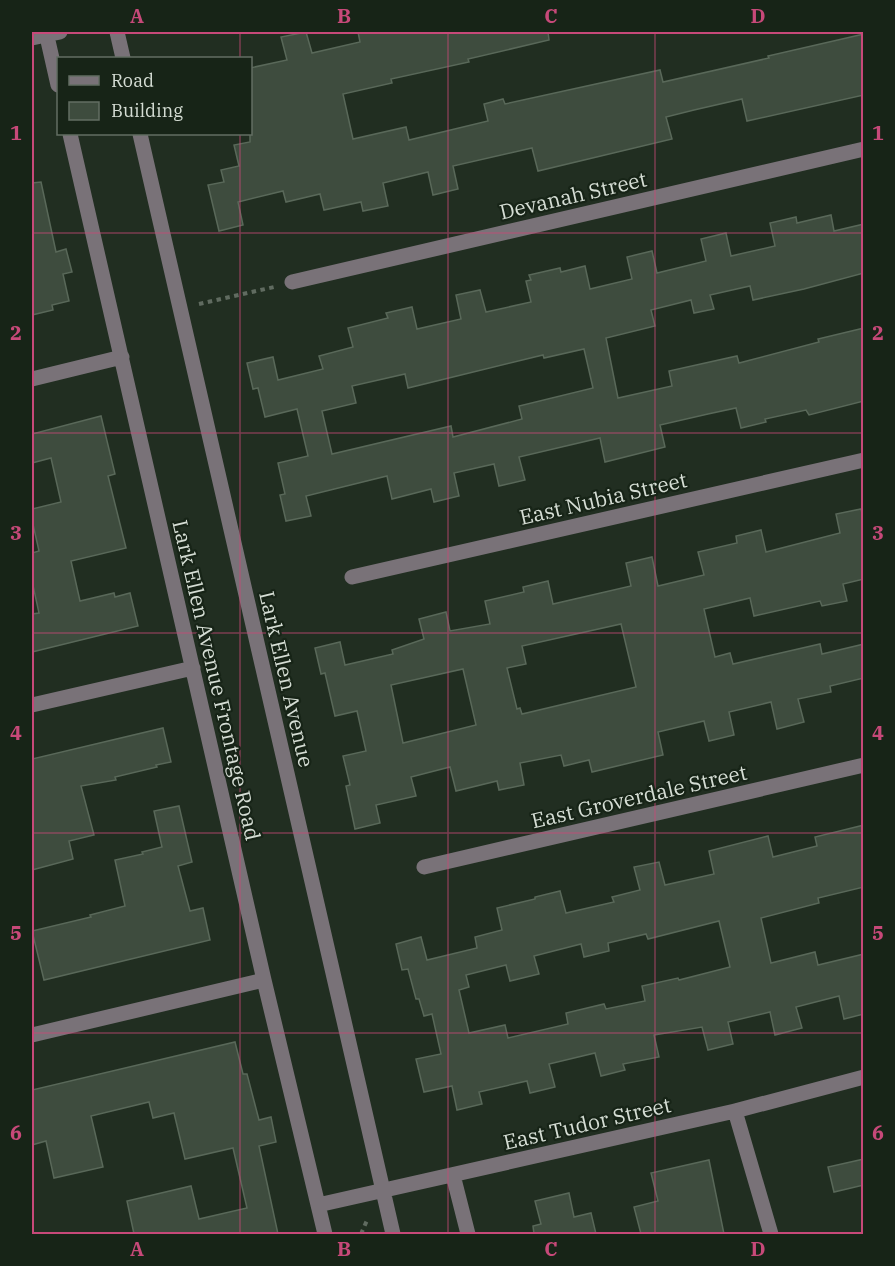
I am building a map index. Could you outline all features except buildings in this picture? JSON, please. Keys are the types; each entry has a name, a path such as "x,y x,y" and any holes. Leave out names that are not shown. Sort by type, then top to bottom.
{"street":[{"path":"117,32 123,57"},
{"path":"46,34 57,81"},
{"name":"Lark Ellen Avenue Frontage Road","path":"70,135 264,981 325,1234"},
{"name":"Lark Ellen Avenue","path":"140,135 393,1234"},
{"name":"Devanah Street","path":"292,282 864,149"},
{"path":"32,379 122,357"},
{"name":"East Nubia Street","path":"352,577 864,460"},
{"path":"32,705 193,668"},
{"name":"East Groverdale Street","path":"424,867 864,765"},
{"path":"32,1035 264,981"},
{"name":"East Tudor Street","path":"318,1205 735,1111 864,1077"},
{"path":"735,1111 771,1234"},
{"path":"453,1175 468,1234"}],"path":[{"path":"181,308 292,282"}]}
